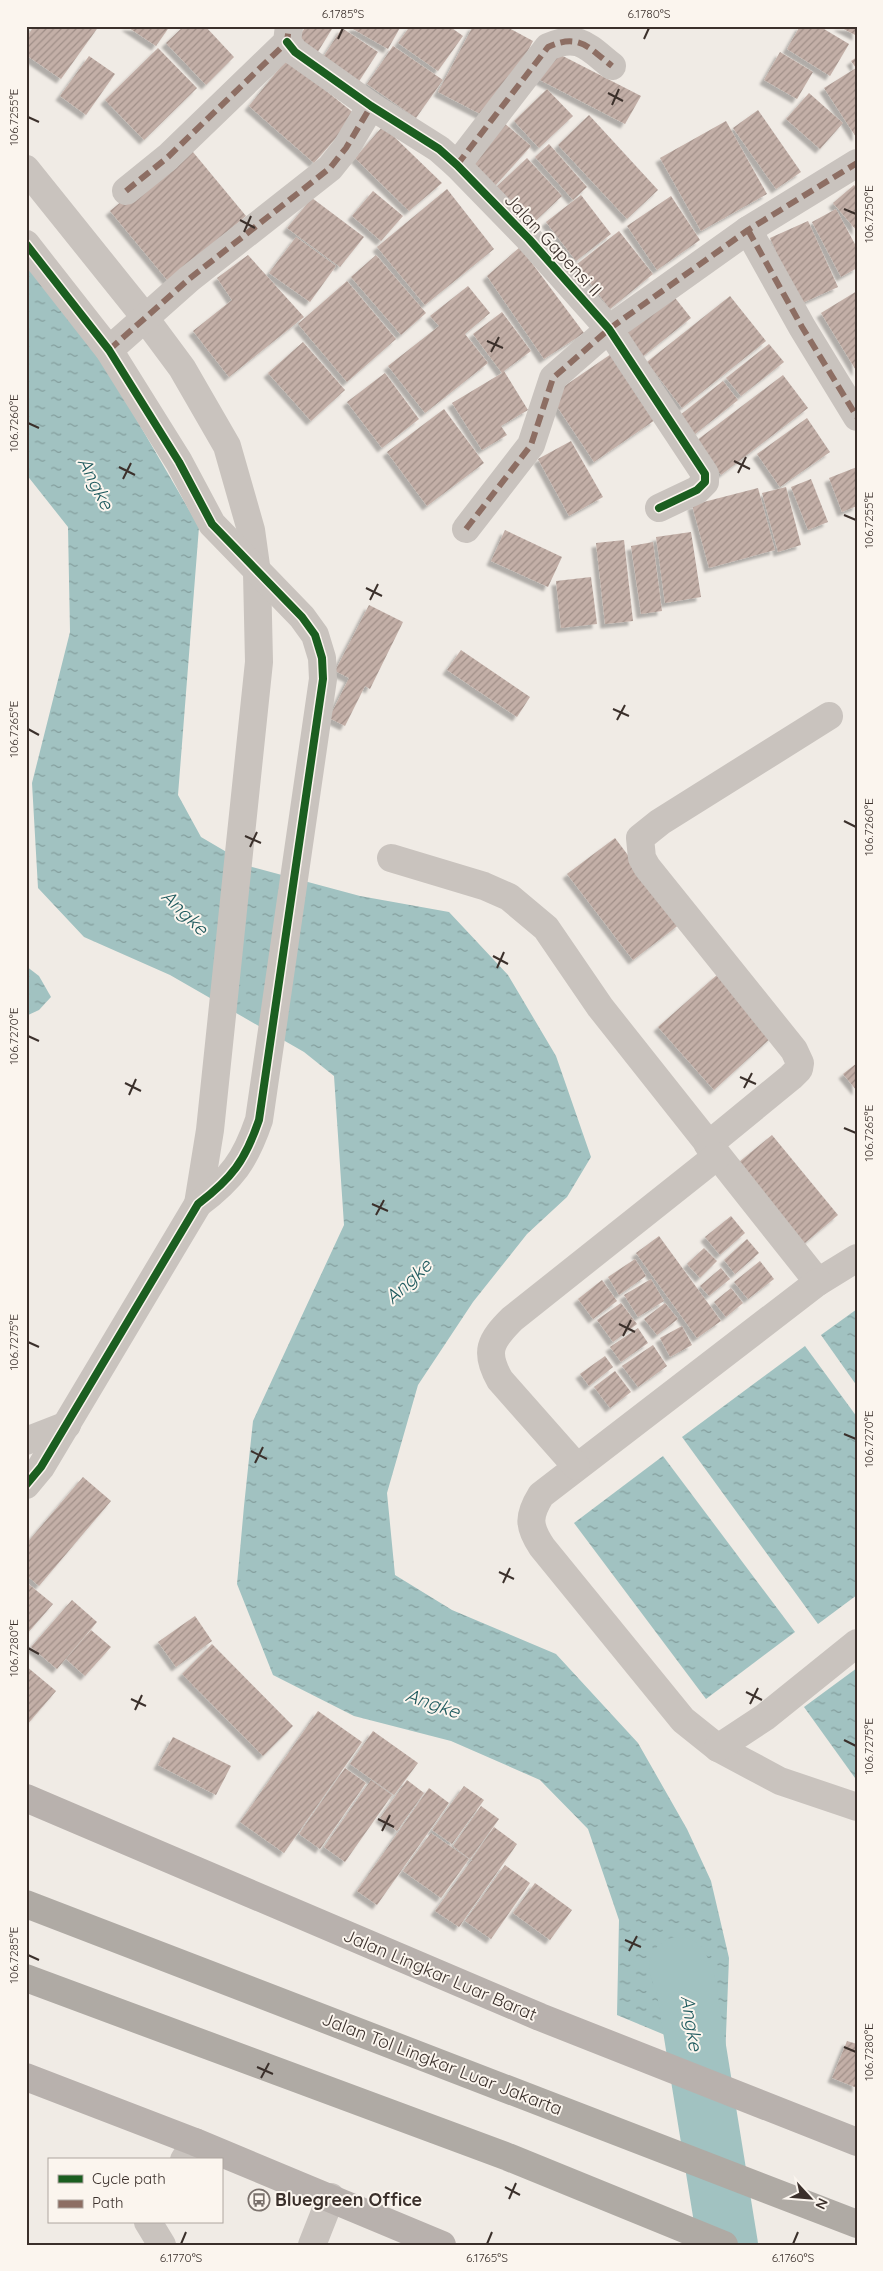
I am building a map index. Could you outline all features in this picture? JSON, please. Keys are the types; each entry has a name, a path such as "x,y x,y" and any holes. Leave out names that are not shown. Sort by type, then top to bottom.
{"highway":[{"name":"Jalan Tol Lingkar Luar Jakarta","path":"26,1904 857,2224"},
{"path":"26,1978 508,2157 724,2245"}],"main road":[{"name":"Jalan Lingkar Luar Barat","path":"26,1798 553,2022 857,2142"},
{"path":"26,2077 190,2151 211,2158"},
{"path":"222,2162 330,2197 442,2245"}],"street":[{"name":"Jalan Gapensi II","path":"126,191 168,157 288,34 295,52 371,106 439,150 457,165 529,239 609,329 705,474 705,482 698,490 659,508"},
{"path":"457,165 548,47 562,41 582,42 612,66"},
{"path":"109,350 189,279 330,168 346,148 371,106"},
{"path":"466,529 531,445 553,378 609,329 748,230 857,163"},
{"path":"26,170 141,312 182,368 227,446 251,530 257,573 259,662 210,1130 198,1204 67,1425 31,1468"},
{"path":"748,230 802,327 857,417"},
{"path":"26,244 109,350 179,462 212,524 302,617 315,635 322,658 323,679 259,1120 249,1150 235,1170 220,1188 198,1204"},
{"path":"576,1466 500,1380 491,1364 490,1354 493,1341 512,1319 712,1150 791,1077 799,1069 800,1063 794,1050 647,867 642,858 640,838 660,822 829,716"},
{"path":"391,858 484,886 509,897 546,928 600,1007 818,1282"},
{"path":"857,1258 818,1282 576,1466 541,1495 533,1508 531,1524 533,1533 683,1720 718,1748 780,1781 857,1806"},
{"path":"26,1441 67,1425"},
{"path":"718,1748 765,1717 857,1643"},
{"path":"312,2245 330,2197"},
{"path":"135,2245 147,2224"},
{"path":"149,2224 162,2245"}],"water":[{"path":"26,265 98,353 199,527 178,795 201,837 252,867 360,896 449,912 508,975 556,1056 591,1157 567,1197 527,1234 473,1302 418,1385 387,1493 395,1575 452,1610 556,1654 638,1743 687,1829 711,1881 729,1958 725,2060 617,2015 619,1920 588,1829 540,1780 451,1741 354,1716 273,1675 237,1584 253,1421 344,1225 334,1076 304,1052 170,975 84,937 38,888 32,783 70,632 68,527 26,474"},
{"path":"26,966 39,976 51,997 39,1010 26,1016"},
{"path":"857,1309 857,1386 821,1335"},
{"path":"805,1346 857,1417 857,1595 818,1624 682,1437"},
{"path":"663,1456 795,1632 706,1699 574,1523"},
{"path":"857,1668 857,1776 855,1778 804,1707"}],"building":[{"path":"34,26 99,26 61,79 26,55 26,38"},
{"path":"126,26 170,26 156,46"},
{"path":"184,26 205,26 234,57 206,85 166,43"},
{"path":"306,26 328,26 332,29 314,58 294,45"},
{"path":"354,26 401,26 388,49 353,29"},
{"path":"410,26 449,26 463,36 438,71 398,43"},
{"path":"473,26 505,26 533,41 492,120 438,92"},
{"path":"800,26 819,26 849,44 830,76 787,49"},
{"path":"838,26 857,26 857,36"},
{"path":"342,28 378,52 356,86 320,62"},
{"path":"393,46 443,80 416,118 367,84"},
{"path":"158,48 197,88 144,140 105,100"},
{"path":"553,51 641,96 625,124 538,79"},
{"path":"780,52 813,72 797,99 764,80"},
{"path":"89,56 115,74 86,115 60,96"},
{"path":"857,57 856,137 824,88 856,68 851,61"},
{"path":"287,59 356,115 314,163 249,106"},
{"path":"547,89 573,116 539,148 514,121"},
{"path":"809,93 843,123 820,149 786,119"},
{"path":"758,110 801,172 776,189 733,128"},
{"path":"589,115 658,190 627,219 558,145"},
{"path":"726,121 767,194 701,231 660,158"},
{"path":"503,122 531,146 495,186 468,162"},
{"path":"383,126 442,183 409,211 355,158"},
{"path":"549,144 587,187 573,200 535,157"},
{"path":"188,146 246,216 168,281 110,211"},
{"path":"527,158 562,196 528,228 493,190"},
{"path":"854,185 857,188 857,231 833,203"},
{"path":"447,189 494,249 425,305 377,247"},
{"path":"373,191 403,216 381,241 352,216"},
{"path":"581,195 611,234 576,261 546,222"},
{"path":"671,196 700,240 657,270 627,226"},
{"path":"312,198 364,237 340,267 287,228"},
{"path":"836,209 857,248 857,268 841,277 812,222"},
{"path":"808,221 838,287 800,304 770,238"},
{"path":"619,231 653,274 610,309 576,265"},
{"path":"296,237 336,266 310,302 269,273"},
{"path":"520,247 584,333 544,359 487,276"},
{"path":"248,255 304,317 229,377 193,331 232,300 217,278"},
{"path":"376,255 426,313 401,335 351,277"},
{"path":"347,281 396,339 347,382 298,324"},
{"path":"468,286 490,313 465,334 488,363 425,413 388,366 439,326 430,316"},
{"path":"857,291 857,372 821,313"},
{"path":"672,294 691,318 641,358 622,334"},
{"path":"730,296 766,341 682,408 647,362"},
{"path":"502,312 531,351 504,371 528,410 501,426 507,435 482,450 452,403 502,373 473,334"},
{"path":"303,342 345,390 311,421 268,373"},
{"path":"769,344 784,362 741,396 726,378"},
{"path":"611,354 655,420 594,462 550,396"},
{"path":"385,373 419,419 382,448 347,402"},
{"path":"783,375 808,408 721,475 696,441"},
{"path":"723,381 738,400 694,435 679,416"},
{"path":"444,409 484,463 427,506 387,452"},
{"path":"807,418 830,452 780,487 757,454"},
{"path":"571,441 603,497 569,516 538,459"},
{"path":"857,467 857,506 842,512 829,478"},
{"path":"811,479 828,522 808,530 791,487"},
{"path":"786,487 801,545 778,552 762,493"},
{"path":"758,488 775,550 709,568 692,505"},
{"path":"505,530 562,557 548,587 491,561"},
{"path":"691,532 701,597 665,603 656,537"},
{"path":"624,540 633,621 605,624 596,543"},
{"path":"653,542 662,611 641,614 631,546"},
{"path":"591,577 597,624 561,628 556,581"},
{"path":"369,605 403,622 370,689 365,686 345,726 329,718 349,678 335,671"},
{"path":"461,650 530,697 517,717 447,670"},
{"path":"615,838 680,924 633,960 567,874"},
{"path":"718,974 773,1036 714,1090 658,1027"},
{"path":"857,1063 857,1091 843,1074"},
{"path":"772,1135 838,1215 799,1248 733,1167"},
{"path":"731,1216 745,1233 720,1255 705,1237"},
{"path":"659,1236 721,1321 697,1338 636,1253"},
{"path":"747,1239 759,1253 735,1274 724,1260"},
{"path":"704,1248 717,1261 700,1278 687,1264"},
{"path":"635,1259 646,1276 619,1295 608,1277"},
{"path":"760,1261 774,1279 748,1299 734,1282"},
{"path":"721,1268 730,1279 709,1296 700,1286"},
{"path":"651,1279 664,1301 638,1317 624,1295"},
{"path":"602,1280 617,1301 593,1319 578,1299"},
{"path":"731,1288 743,1303 726,1317 714,1302"},
{"path":"621,1303 637,1324 613,1342 597,1320"},
{"path":"665,1303 678,1319 657,1335 644,1319"},
{"path":"682,1326 692,1345 670,1357 660,1338"},
{"path":"638,1328 648,1343 621,1362 610,1347"},
{"path":"653,1345 667,1366 638,1387 622,1366"},
{"path":"605,1356 613,1367 589,1386 580,1374"},
{"path":"615,1371 631,1392 610,1408 594,1387"},
{"path":"83,1477 111,1501 39,1586 26,1575 26,1544"},
{"path":"26,1582 53,1604 26,1635"},
{"path":"72,1600 97,1622 57,1669 31,1647"},
{"path":"195,1616 212,1641 176,1667 158,1642"},
{"path":"91,1630 111,1647 85,1676 66,1659"},
{"path":"212,1644 293,1726 263,1756 182,1674"},
{"path":"26,1666 56,1691 26,1726"},
{"path":"318,1711 362,1742 284,1853 240,1822"},
{"path":"373,1731 418,1763 394,1795 350,1764"},
{"path":"173,1737 231,1766 216,1795 158,1765"},
{"path":"345,1768 366,1783 320,1849 299,1834"},
{"path":"371,1780 392,1795 345,1862 324,1847"},
{"path":"407,1780 424,1793 397,1831 380,1818"},
{"path":"464,1786 484,1800 452,1844 432,1830"},
{"path":"429,1788 449,1803 377,1905 357,1891"},
{"path":"481,1806 499,1819 470,1859 453,1846"},
{"path":"494,1827 517,1844 459,1927 435,1911 471,1861 473,1861 471,1860"},
{"path":"431,1833 469,1859 441,1898 403,1871"},
{"path":"505,1865 530,1883 491,1939 465,1921"},
{"path":"535,1883 572,1910 550,1940 513,1913"},
{"path":"847,2041 857,2044 857,2088 832,2078"}],"waterway":[{"name":"Angke","path":"679,1967 686,1986 728,2245"}],"marked path":[{"path":"126,191 168,157 287,42 289,26"},
{"path":"457,165 548,47 568,41 583,44 612,66"},
{"path":"109,350 189,279 330,168 346,148 371,106"},
{"path":"466,529 531,445 553,378 609,329 748,230 857,163"},
{"path":"748,230 802,327 857,417"}],"cycle path":[{"path":"287,42 295,52 371,106 439,149 457,165 529,239 609,329 705,474 705,482 697,490 659,508"},
{"path":"26,244 109,350 179,462 212,524 302,617 315,635 322,658 323,679 259,1120 254,1134 243,1158 229,1177 198,1204 41,1467 26,1485"}],"place":[{"name":"Bluegreen Office","path":"259,2200"}]}
